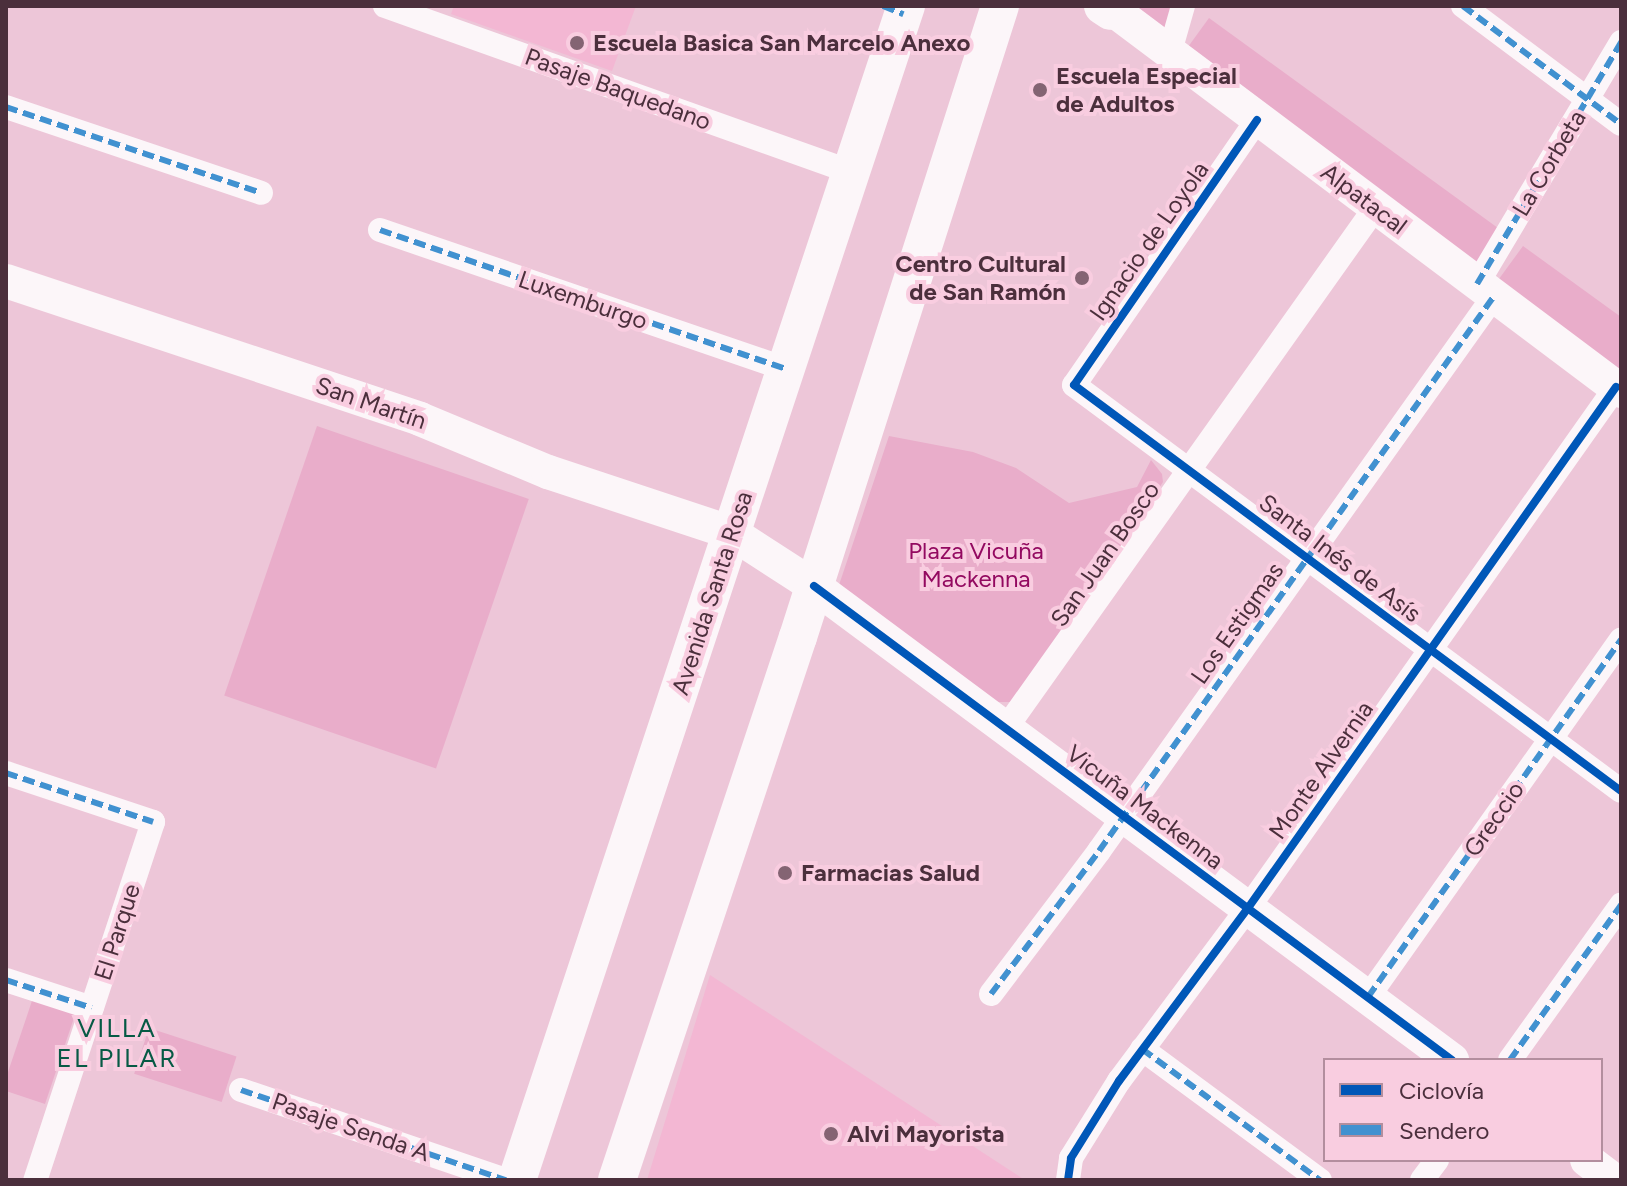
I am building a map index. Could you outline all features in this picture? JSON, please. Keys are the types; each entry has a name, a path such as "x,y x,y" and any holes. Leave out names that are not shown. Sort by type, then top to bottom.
{"main road":[{"path":"617,1180 814,586 1000,6"},
{"name":"Alpatacal","path":"1108,8 1619,389"},
{"name":"Avenida Santa Rosa","path":"517,1180 852,172 898,9"},
{"name":"San Martín","path":"6,281 420,419 548,472 732,533"},
{"name":"Vicuña Mackenna","path":"732,533 814,586 1449,1058"},
{"path":"1590,1162 1614,1180"}],"street":[{"name":"Pasaje Baquedano","path":"385,6 852,172"},
{"path":"1169,55 1183,6"},
{"path":"1463,6 1621,124"},
{"name":"La Corbeta","path":"1485,290 1587,99 1621,42"},
{"path":"6,107 261,193"},
{"name":"Ignacio de Loyola","path":"1074,385 1257,120"},
{"name":"San Juan Bosco","path":"1006,728 1375,208"},
{"name":"Luxemburgo","path":"380,230 787,369"},
{"name":"Los Estigmas","path":"991,994 1124,816 1308,558 1485,290"},
{"name":"Santa Inés de Asís","path":"1074,385 1621,791"},
{"name":"Monte Alvernia","path":"1068,1180 1069,1165 1076,1150 1142,1049 1248,908 1619,389"},
{"name":"Greccio","path":"1368,997 1621,640"},
{"name":"El Parque","path":"6,773 153,822 35,1180"},
{"path":"1511,1058 1621,905"},
{"path":"6,980 92,1008"},
{"path":"1142,1049 1320,1180"},
{"name":"Pasaje Senda A","path":"241,1090 506,1180"},
{"path":"1422,1180 1436,1162"}],"shaded area":[{"name":"Escuela Basica San Marcelo Anexo","path":"454,6 636,6 612,71 451,14"},
{"path":"710,975 1025,1180 647,1180"}],"green space":[{"path":"1126,6 1173,6 1166,29"},
{"path":"1209,18 1503,232 1479,266 1184,52"},
{"path":"1523,246 1621,317 1621,373 1496,283"},
{"path":"317,426 529,499 436,768 224,695"},
{"name":"Plaza Vicuña Mackenna","path":"889,436 973,452 1016,468 1069,503 1137,487 1151,460 1162,474 1163,482 1022,696 1010,702 994,702 839,585"},
{"path":"36,989 79,1003 45,1104 6,1091 6,1078"},
{"path":"149,1028 236,1056 222,1102 134,1074"}],"marked path":[{"path":"883,6 903,14"},
{"path":"1463,6 1621,124"},
{"path":"1477,284 1621,42"},
{"path":"6,107 261,193"},
{"path":"380,230 787,369"},
{"path":"991,994 1099,851 1494,296"},
{"path":"1368,997 1621,640"},
{"path":"6,773 153,822"},
{"path":"1511,1058 1621,905"},
{"path":"6,980 92,1008"},
{"path":"1142,1049 1320,1180"},
{"path":"241,1090 506,1180"}],"cycle path":[{"path":"1257,120 1074,385 1621,791"},
{"path":"1068,1180 1071,1158 1119,1081 1248,908 1616,387"},
{"path":"814,586 1449,1058"}],"place":[{"name":"Escuela Basica San Marcelo Anexo","path":"577,43"},
{"name":"Escuela Especial de Adultos","path":"1040,90"},
{"name":"Centro Cultural de San Ramón","path":"1082,278"},
{"name":"Farmacias Salud","path":"785,873"},
{"name":"Alvi Mayorista","path":"831,1134"}],"district":[{"name":"VILLA EL PILAR","path":"117,1044"}]}
